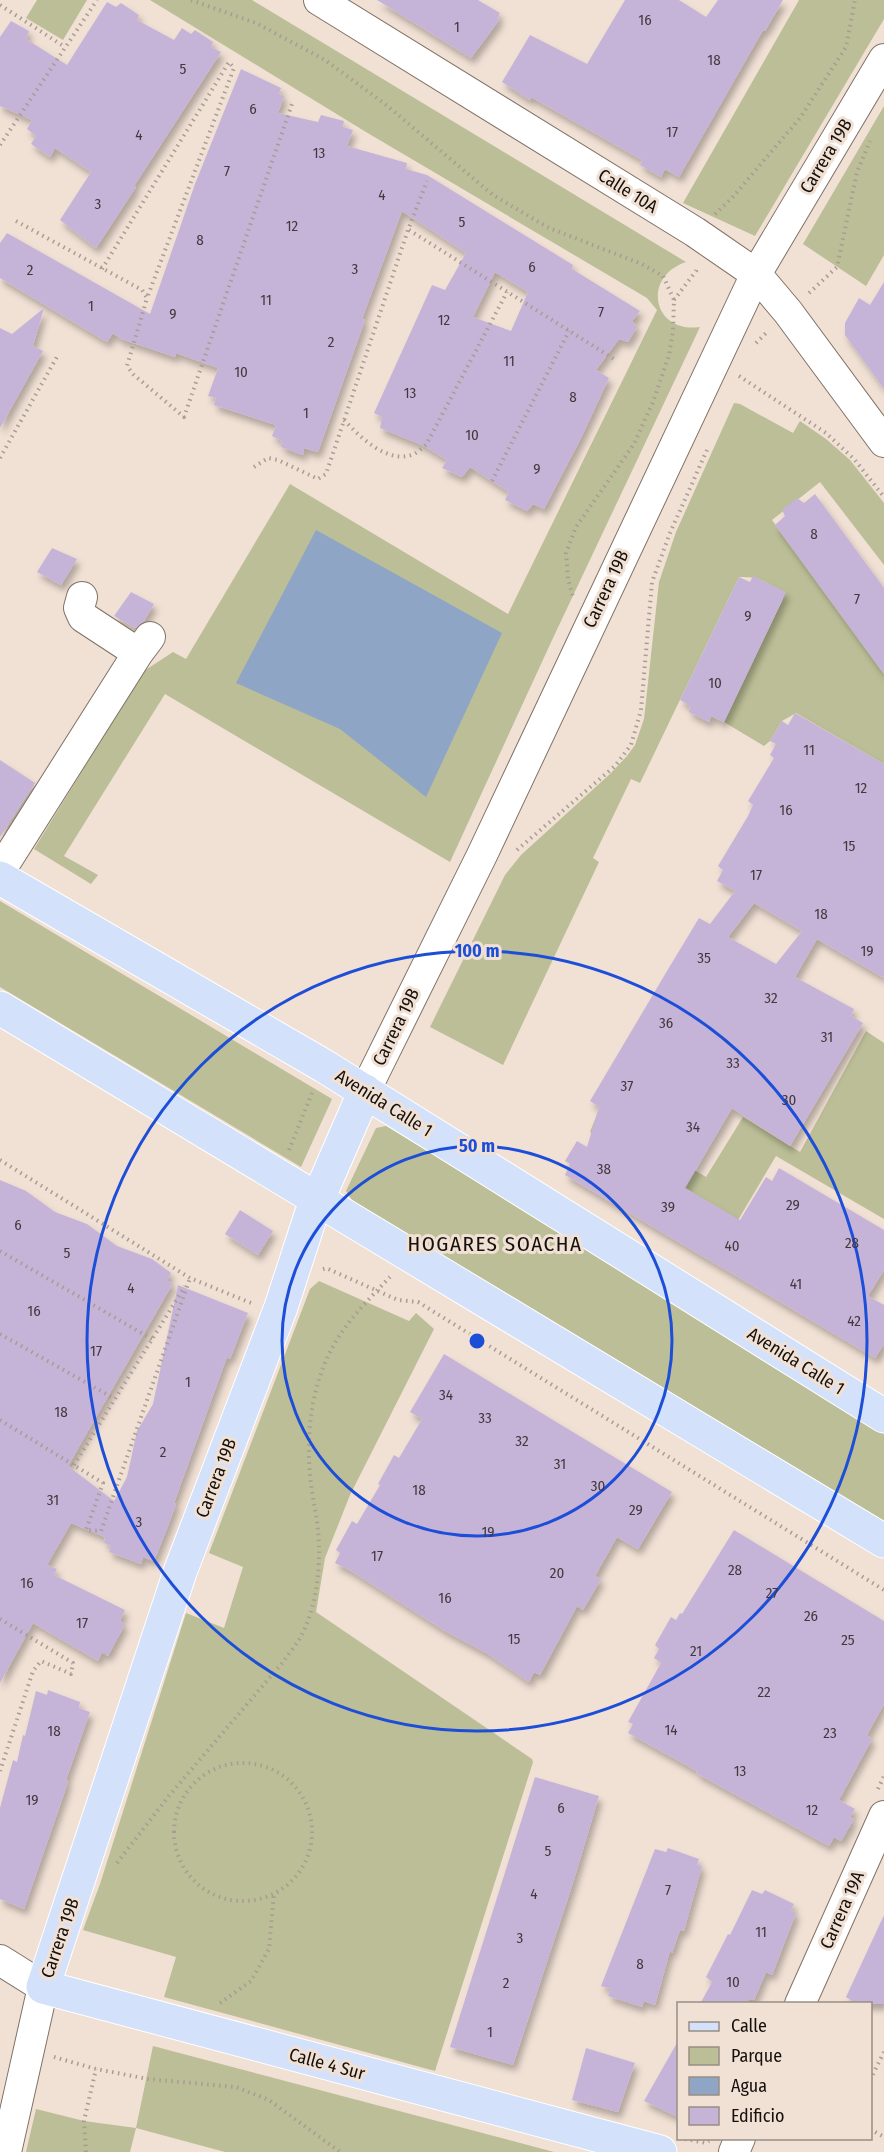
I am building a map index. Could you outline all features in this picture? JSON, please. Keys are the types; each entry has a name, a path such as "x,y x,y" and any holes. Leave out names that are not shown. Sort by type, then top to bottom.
{"main road":[{"name":"Avenida Calle 1","path":"0,878 324,1066 884,1416"},
{"path":"0,1008 884,1540"},
{"name":"Carrera 19B","path":"43,1987 268,1304 318,1199 365,1091"},
{"name":"Calle 4 Sur","path":"43,1987 660,2152"}],"street":[{"name":"Calle 10A","path":"319,0 695,232 756,274 789,312 884,442"},
{"name":"Carrera 19B","path":"365,1091 482,855 756,274 884,59"},
{"path":"0,871 52,773 144,645 83,617 79,608 82,597"},
{"name":"Carrera 19A","path":"801,2002 873,1867 884,1816"},
{"name":"Calle 4 Sur","path":"0,1959 43,1987"},
{"name":"Carrera 19B","path":"6,2152 43,1987"}],"path":[{"path":"0,145 97,0"},
{"path":"191,0 256,23 325,60 385,104 493,195 549,228 642,264 663,276 674,300 673,331 669,355 653,402 634,444 576,527 567,553 568,579 584,635"},
{"path":"674,300 696,272 695,232 732,198 800,118 846,47 855,0"},
{"path":"0,5 65,47"},
{"path":"102,269 229,62 234,68 147,298 127,366 134,375 184,417 293,101"},
{"path":"754,345 837,267 857,172 871,139"},
{"path":"254,467 268,458 278,460 318,479 326,474 408,230 427,182"},
{"path":"16,222 142,290 147,298"},
{"path":"408,230 614,358"},
{"path":"344,420 363,440 387,453 404,456 414,454 426,446 507,292"},
{"path":"492,482 569,331"},
{"path":"0,458 58,355"},
{"path":"735,387 744,366"},
{"path":"740,376 826,433 854,459 884,497"},
{"path":"515,852 615,766 631,745 641,710 652,582 670,533 707,450"},
{"path":"278,1175 324,1066"},
{"path":"0,1160 190,1278 268,1304"},
{"path":"0,1251 152,1340"},
{"path":"319,1270 326,1268 398,1300 418,1302 884,1590"},
{"path":"114,1867 175,1789 283,1662 299,1640 308,1621 318,1576 320,1550 309,1455 314,1399 322,1369 331,1349 357,1312 396,1270"},
{"path":"74,1465 190,1278"},
{"path":"0,1420 103,1483 86,1530 101,1532 190,1278"},
{"path":"0,1334 115,1400"},
{"path":"0,1619 73,1663 70,1674 41,1661 33,1671 0,1771"},
{"path":"233,1762 255,1763 276,1770 295,1784 308,1804 313,1828 310,1851 300,1873 283,1889 274,1893 261,1899 237,1901 214,1895 196,1883 182,1865 175,1844 174,1822 178,1809 194,1783 212,1769 233,1762"},
{"path":"212,2009 251,1981 269,1949 274,1893"},
{"path":"29,2050 96,2069 148,2079 236,2086 269,2100 340,2152"},
{"path":"872,2076 884,2052"},
{"path":"86,2152 84,2121 96,2069"},
{"path":"690,2140 706,2143 710,2140"}],"green space":[{"path":"37,0 87,0 63,40 26,18"},
{"path":"150,0 252,0 686,262 672,269 663,279 658,291 658,303 663,313 672,322 684,327 700,327 450,862 165,694 64,856 98,875 91,884 34,849 144,671 173,652 186,659 290,484 508,614 657,310 647,298 366,132"},
{"path":"799,0 884,0 884,19 755,236 683,203"},
{"path":"884,106 884,255 866,286 803,244"},
{"path":"734,403 740,404 793,433 800,421 850,460 884,503 884,565 820,482 772,520 884,674 884,764 796,713 782,721 770,741 764,746 724,722 783,599 764,581 739,577 640,783 631,779 593,858 599,862 503,1065 430,1027 505,875 521,855 610,774 635,745 644,719 659,582 676,532"},
{"path":"0,901 332,1099 301,1167 0,987"},
{"path":"866,1031 884,1043 884,1219 776,1156 738,1220 590,1132 598,1112 706,1177 743,1117 800,1152"},
{"path":"386,1126 721,1329 884,1433 884,1526 354,1203 346,1191 376,1128"},
{"path":"319,1281 409,1321 416,1313 434,1329 350,1495 325,1558 316,1612 532,1759 533,1762 435,2071 164,1997 176,1957 83,1930 100,1884 186,1613 224,1628 243,1567 209,1553 310,1289"},
{"path":"153,2046 554,2152 225,2152 136,2128"},
{"path":"36,2109 84,2121 136,2128 130,2152 26,2152"}],"water":[{"path":"316,530 502,633 426,797 340,729 236,683"}],"building":[{"path":"377,0 478,0 500,13 497,18 500,19 471,58"},
{"path":"625,0 679,0 706,17 718,0 783,0 765,31 763,30 679,177 665,169 661,177 640,165 642,160 531,97 530,100 502,82 530,35 587,64"},
{"path":"107,2 116,7 121,3 139,15 137,20 174,40 182,28 191,34 195,30 213,42 211,47 221,52 96,248 60,220 91,172 55,148 50,157 31,144 36,136 27,129 32,120 0,106 0,37 11,21 29,31 26,39 67,65"},
{"path":"241,69 281,88 279,94 284,96 278,113 318,122 321,115 344,121 343,127 353,130 347,146 407,163 406,169 427,175 573,265 572,269 640,311 632,321 637,327 628,342 619,339 596,370 609,378 544,509 533,504 527,511 505,500 509,492 470,467 462,477 442,468 447,460 422,445 380,428 382,417 374,413 432,285 445,290 466,253 402,211 362,319 365,320 318,452 304,448 303,455 281,447 282,441 272,436 276,425 214,405 216,398 208,396 218,368 176,353 175,357 121,339 113,333 107,342 0,278 0,243 7,233 150,314 195,184","holes":["495,272 528,292 511,331 473,317"]},
{"path":"884,282 884,389 845,335 845,323 859,298 870,305"},
{"path":"44,308 33,346 43,351 0,428 0,328 12,334"},
{"path":"815,494 884,588 884,674 775,525 785,516 782,510 797,498 804,503"},
{"path":"52,548 77,559 61,585 37,572"},
{"path":"753,576 786,592 724,722 711,716 709,722 689,712 690,706 680,700 739,577 750,582"},
{"path":"131,592 154,604 144,621 135,628 114,616"},
{"path":"795,713 884,764 884,978 817,939 795,977 854,1009 851,1016 863,1023 790,1146 732,1108 685,1188 740,1220 766,1177 772,1181 779,1168 884,1230 884,1270 868,1296 884,1305 884,1344 875,1358 565,1175 570,1164 565,1161 577,1141 587,1147 599,1107 590,1101 667,971 699,918 710,924 735,891 717,881 723,870 718,866 748,816 753,805 748,801 774,758 770,755 776,744 770,741 782,721 788,725","holes":["754,903 802,931 776,964 728,937"]},
{"path":"0,760 35,783 0,837"},
{"path":"0,1180 26,1191 55,1212 87,1224 117,1246 152,1259 171,1273 167,1281 173,1283 68,1466 114,1501 127,1477 137,1431 153,1404 178,1285 248,1313 230,1359 227,1357 154,1561 143,1557 141,1564 109,1552 111,1546 104,1543 105,1537 71,1523 47,1565 57,1569 54,1575 125,1610 120,1621 125,1624 108,1656 102,1652 98,1661 33,1623 0,1683"},
{"path":"240,1210 273,1231 258,1255 225,1234"},
{"path":"444,1354 672,1492 638,1549 617,1537 595,1576 601,1579 583,1610 577,1606 540,1675 534,1672 529,1682 488,1654 445,1631 335,1563 340,1553 336,1550 352,1521 357,1524 380,1485 378,1484 394,1455 399,1458 422,1419 410,1412"},
{"path":"734,1530 884,1621 884,1704 867,1735 872,1739 839,1800 855,1809 850,1817 854,1819 841,1841 834,1837 829,1846 628,1733 633,1724 628,1722 661,1663 654,1658 659,1649 655,1645 671,1617 676,1620 680,1613 682,1614"},
{"path":"48,1690 80,1702 79,1708 90,1712 24,1909 0,1899 0,1808 13,1760 17,1762 23,1735 25,1736 36,1691 47,1695"},
{"path":"535,1777 599,1796 513,2065 450,2047"},
{"path":"668,1848 699,1859 697,1865 702,1866 684,1931 680,1930 672,1953 670,1951 655,2005 644,2001 642,2007 608,1996 611,1989 601,1986 655,1849 666,1852"},
{"path":"752,1890 762,1894 765,1890 794,1904 791,1910 796,1913 772,1975 766,1972 754,2000 701,2002 712,1982 706,1977 728,1934 730,1935"},
{"path":"884,1915 884,2004 854,2002 846,1997"},
{"path":"677,2043 677,2117 644,2101"},
{"path":"586,2048 635,2063 618,2112 572,2100"}],"district":[{"name":"HOGARES SOACHA","path":"495,1244"}]}
